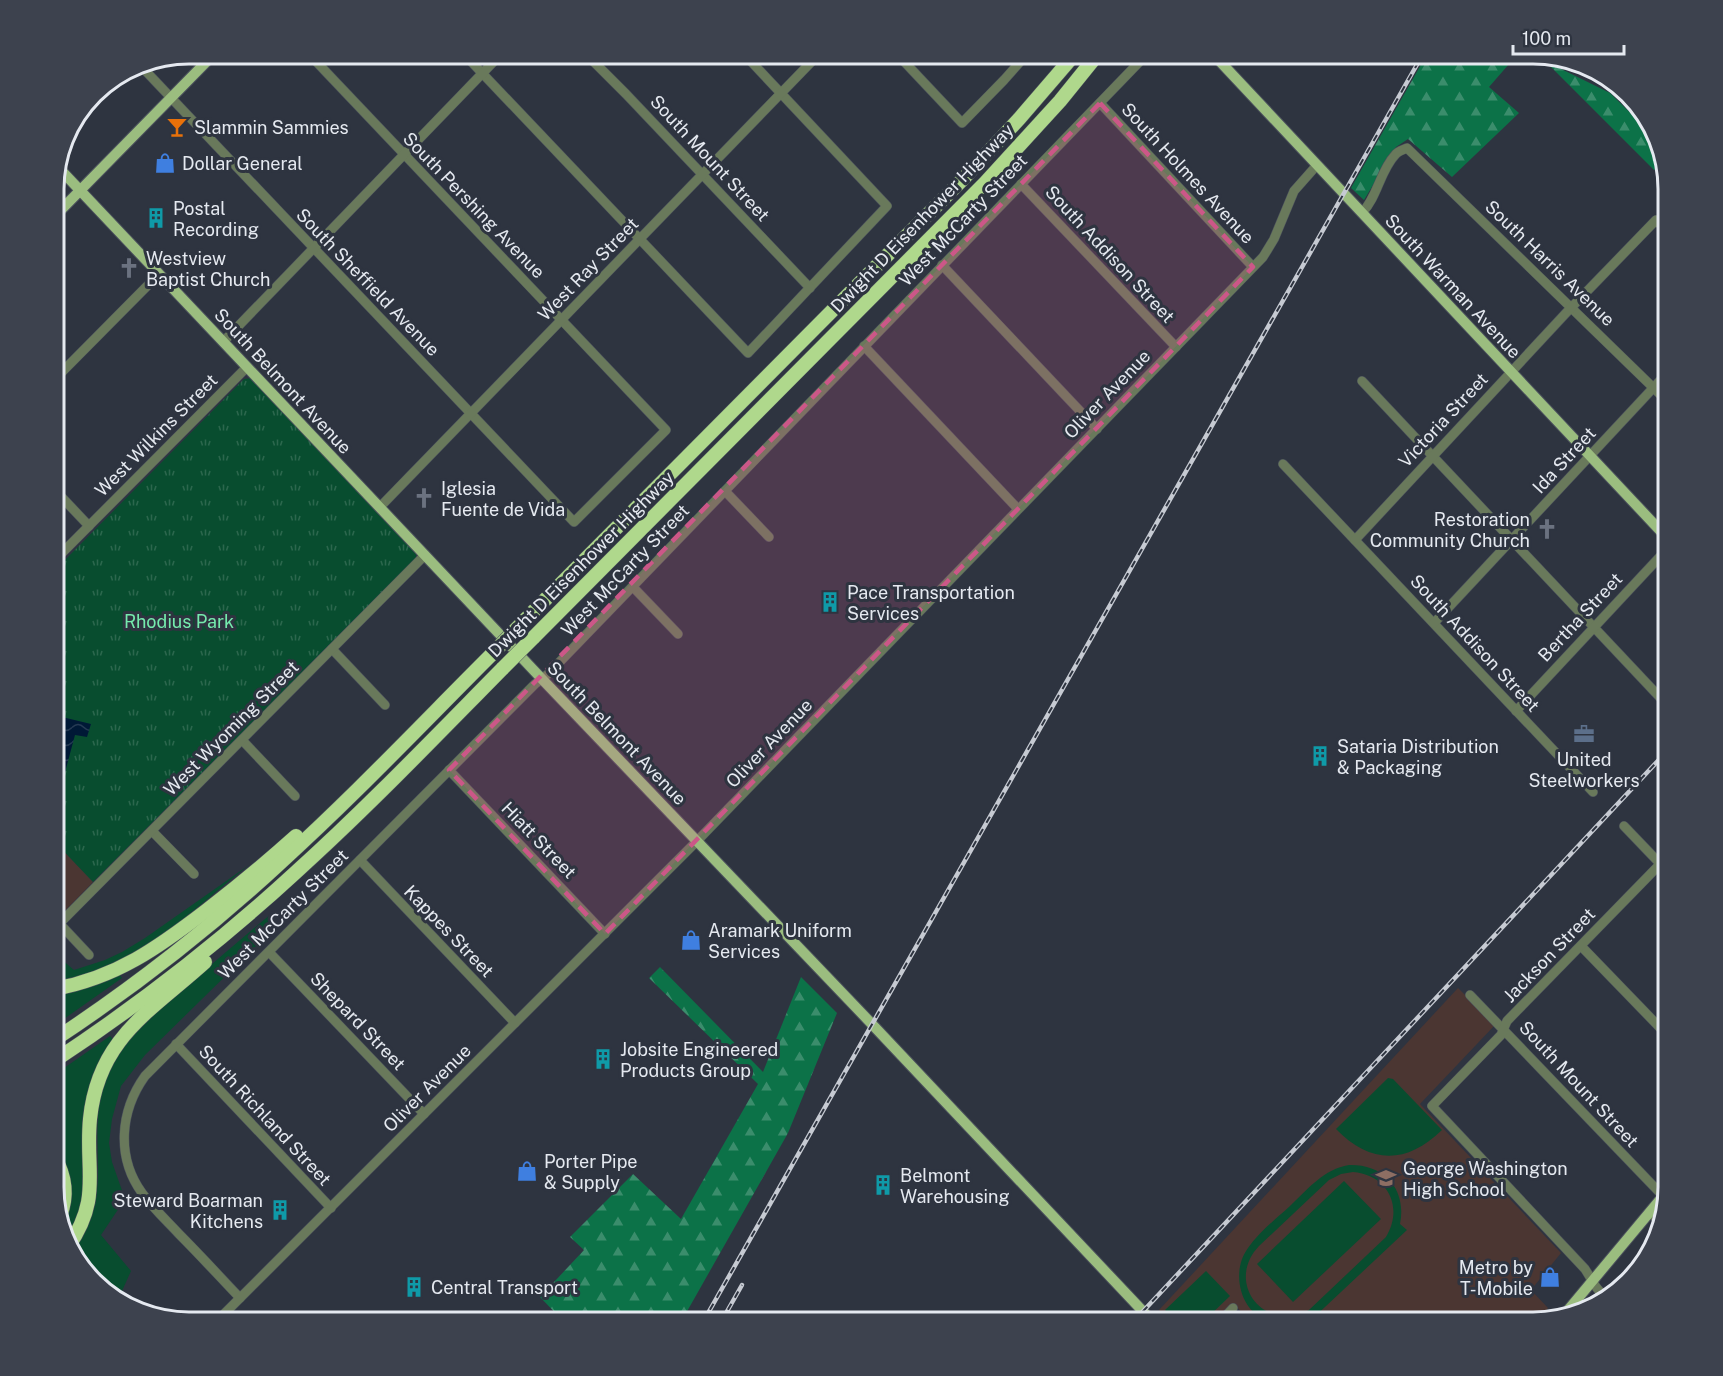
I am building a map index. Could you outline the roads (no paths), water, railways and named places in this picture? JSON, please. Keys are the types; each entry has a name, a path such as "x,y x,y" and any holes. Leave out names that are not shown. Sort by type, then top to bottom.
{"highway":[{"name":"Dwight D Eisenhower Highway","path":"65,1032 150,972 253,888 318,828 963,179 1067,64"},
{"name":"Dwight D Eisenhower Highway","path":"65,1054 113,1021 201,955 295,874 367,805 985,183 1090,64"},
{"path":"65,986 110,973 137,960 168,939 235,889 412,734"},
{"path":"75,1236 80,1228 89,1200 92,1107 101,1076 115,1048 138,1018 241,931 295,874"}],"main road":[{"path":"65,206 204,64"},
{"name":"South Warman Avenue","path":"1222,64 1658,528"},
{"name":"South Belmont Avenue","path":"66,175 1144,1312"},
{"path":"1572,1305 1657,1204"}],"street":[{"name":"South Pershing Avenue","path":"318,64 666,430 574,522"},
{"path":"474,64 748,352 887,206 753,64"},
{"path":"224,342 492,64"},
{"name":"South Mount Street","path":"596,64 810,288"},
{"name":"West Ray Street","path":"380,507 809,64"},
{"path":"906,64 962,123 1018,64"},
{"name":"West McCarty Street","path":"240,1298 150,1203 136,1183 127,1161 124,1144 125,1120 135,1092 145,1076 541,678 548,674 1137,64"},
{"name":"South Sheffield Avenue","path":"146,72 574,522"},
{"name":"South Holmes Avenue","path":"1100,102 1253,267"},
{"name":"South Harris Avenue","path":"1362,213 1372,200 1388,164 1396,153 1407,148 1658,392"},
{"name":"Oliver Avenue","path":"226,1312 697,841 1263,257 1294,191 1317,165"},
{"name":"South Addison Street","path":"1021,184 1176,347"},
{"name":"Victoria Street","path":"1354,540 1572,307 1656,220 1658,222"},
{"path":"942,265 1097,429"},
{"path":"65,369 159,274"},
{"path":"864,346 1018,509"},
{"name":"West Wilkins Street","path":"89,526 247,367"},
{"path":"1362,381 1658,695"},
{"name":"Ida Street","path":"1434,623 1658,383"},
{"name":"South Addison Street","path":"1283,464 1593,792"},
{"path":"724,491 769,537"},
{"path":"65,501 89,526 65,550"},
{"name":"West Wyoming Street","path":"65,918 426,555"},
{"name":"Bertha Street","path":"1516,711 1658,559"},
{"path":"633,587 678,634"},
{"path":"332,649 385,705"},
{"path":"242,740 296,796"},
{"name":"Hiatt Street","path":"449,770 605,934"},
{"path":"1624,826 1658,862"},
{"path":"152,831 194,874"},
{"name":"Kappes Street","path":"360,860 515,1023"},
{"name":"Jackson Street","path":"1592,1281 1585,1269 1432,1106 1501,1035 1507,1021 1658,866"},
{"path":"65,933 90,955"},
{"path":"1581,946 1658,1026"},
{"name":"Shepard Street","path":"268,952 424,1114"},
{"name":"South Mount Street","path":"1470,995 1658,1185"},
{"name":"South Richland Street","path":"176,1044 331,1208"},
{"path":"1650,1212 1654,1217"},
{"path":"1592,1281 1601,1292"},
{"path":"1229,1312 1233,1308"}],"water":[{"path":"65,718 91,724 87,737 75,735 65,772"}],"railway":[{"path":"709,1312 1417,64"},
{"path":"1142,1312 1658,761"},
{"path":"727,1312 742,1285"}],"place":[{"name":"Slammin Sammies","path":"177,127"},
{"name":"Dollar General","path":"165,163"},
{"name":"Postal Recording","path":"156,218"},
{"name":"Westview Baptist Church","path":"129,268"},
{"name":"Iglesia Fuente de Vida","path":"424,498"},
{"name":"Restoration Community Church","path":"1547,529"},
{"name":"Pace Transportation Services","path":"830,602"},
{"name":"United Steelworkers","path":"1584,734"},
{"name":"Sataria Distribution & Packaging","path":"1320,756"},
{"name":"Aramark Uniform Services","path":"691,940"},
{"name":"Jobsite Engineered Products Group","path":"603,1059"},
{"name":"Porter Pipe & Supply","path":"527,1171"},
{"name":"George Washington High School","path":"1386,1178"},
{"name":"Belmont Warehousing","path":"883,1185"},
{"name":"Steward Boarman Kitchens","path":"280,1210"},
{"name":"Metro by T-Mobile","path":"1550,1277"},
{"name":"Central Transport","path":"414,1287"}],"park label":[{"name":"Rhodius Park","path":"179,621"}]}
